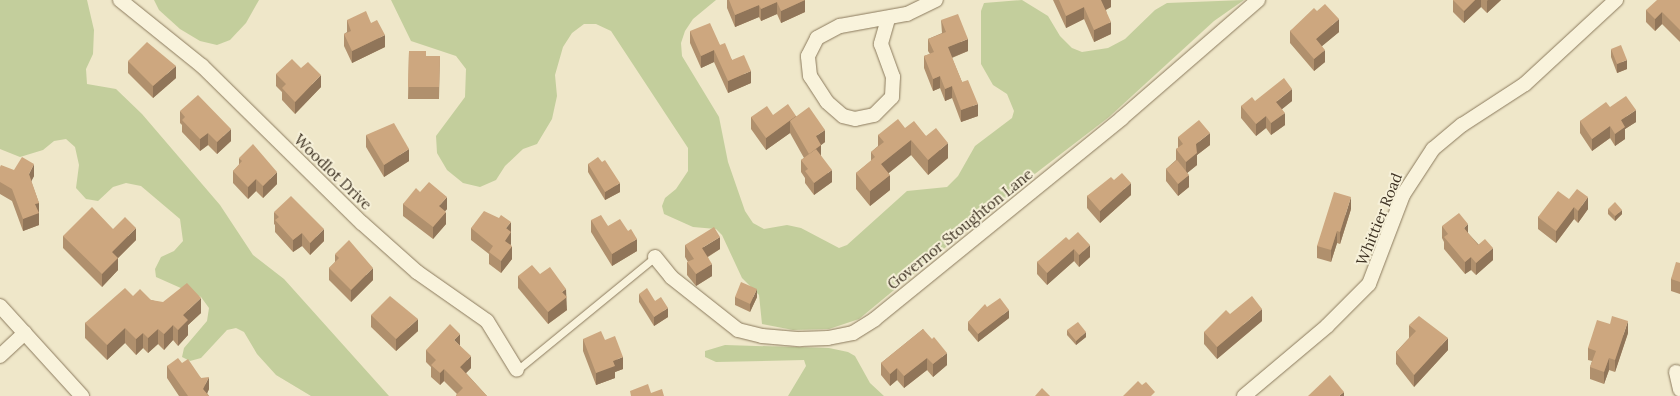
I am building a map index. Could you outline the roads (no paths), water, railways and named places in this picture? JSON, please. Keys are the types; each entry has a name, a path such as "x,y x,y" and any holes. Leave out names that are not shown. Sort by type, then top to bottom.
{"street":[{"name":"Woodlot Drive","path":"120,0 202,66 362,223 417,272 487,321 517,370"},
{"path":"888,19 881,44 893,77 892,97 885,108 868,118 843,116 832,108 814,82 808,69 810,50 826,30 888,19 916,11 936,0"},
{"name":"Governor Stoughton Lane","path":"655,258 671,277 715,315 744,332 817,339 853,332 875,319 1114,124 1258,0"},
{"name":"Whittier Road","path":"1244,396 1327,326 1369,284 1403,195 1433,149 1462,125 1525,84 1616,0"},
{"path":"0,306 82,396"},
{"path":"0,356 25,334"},
{"path":"1676,372 1680,390"}],"lane":[{"path":"517,370 655,258"}]}
